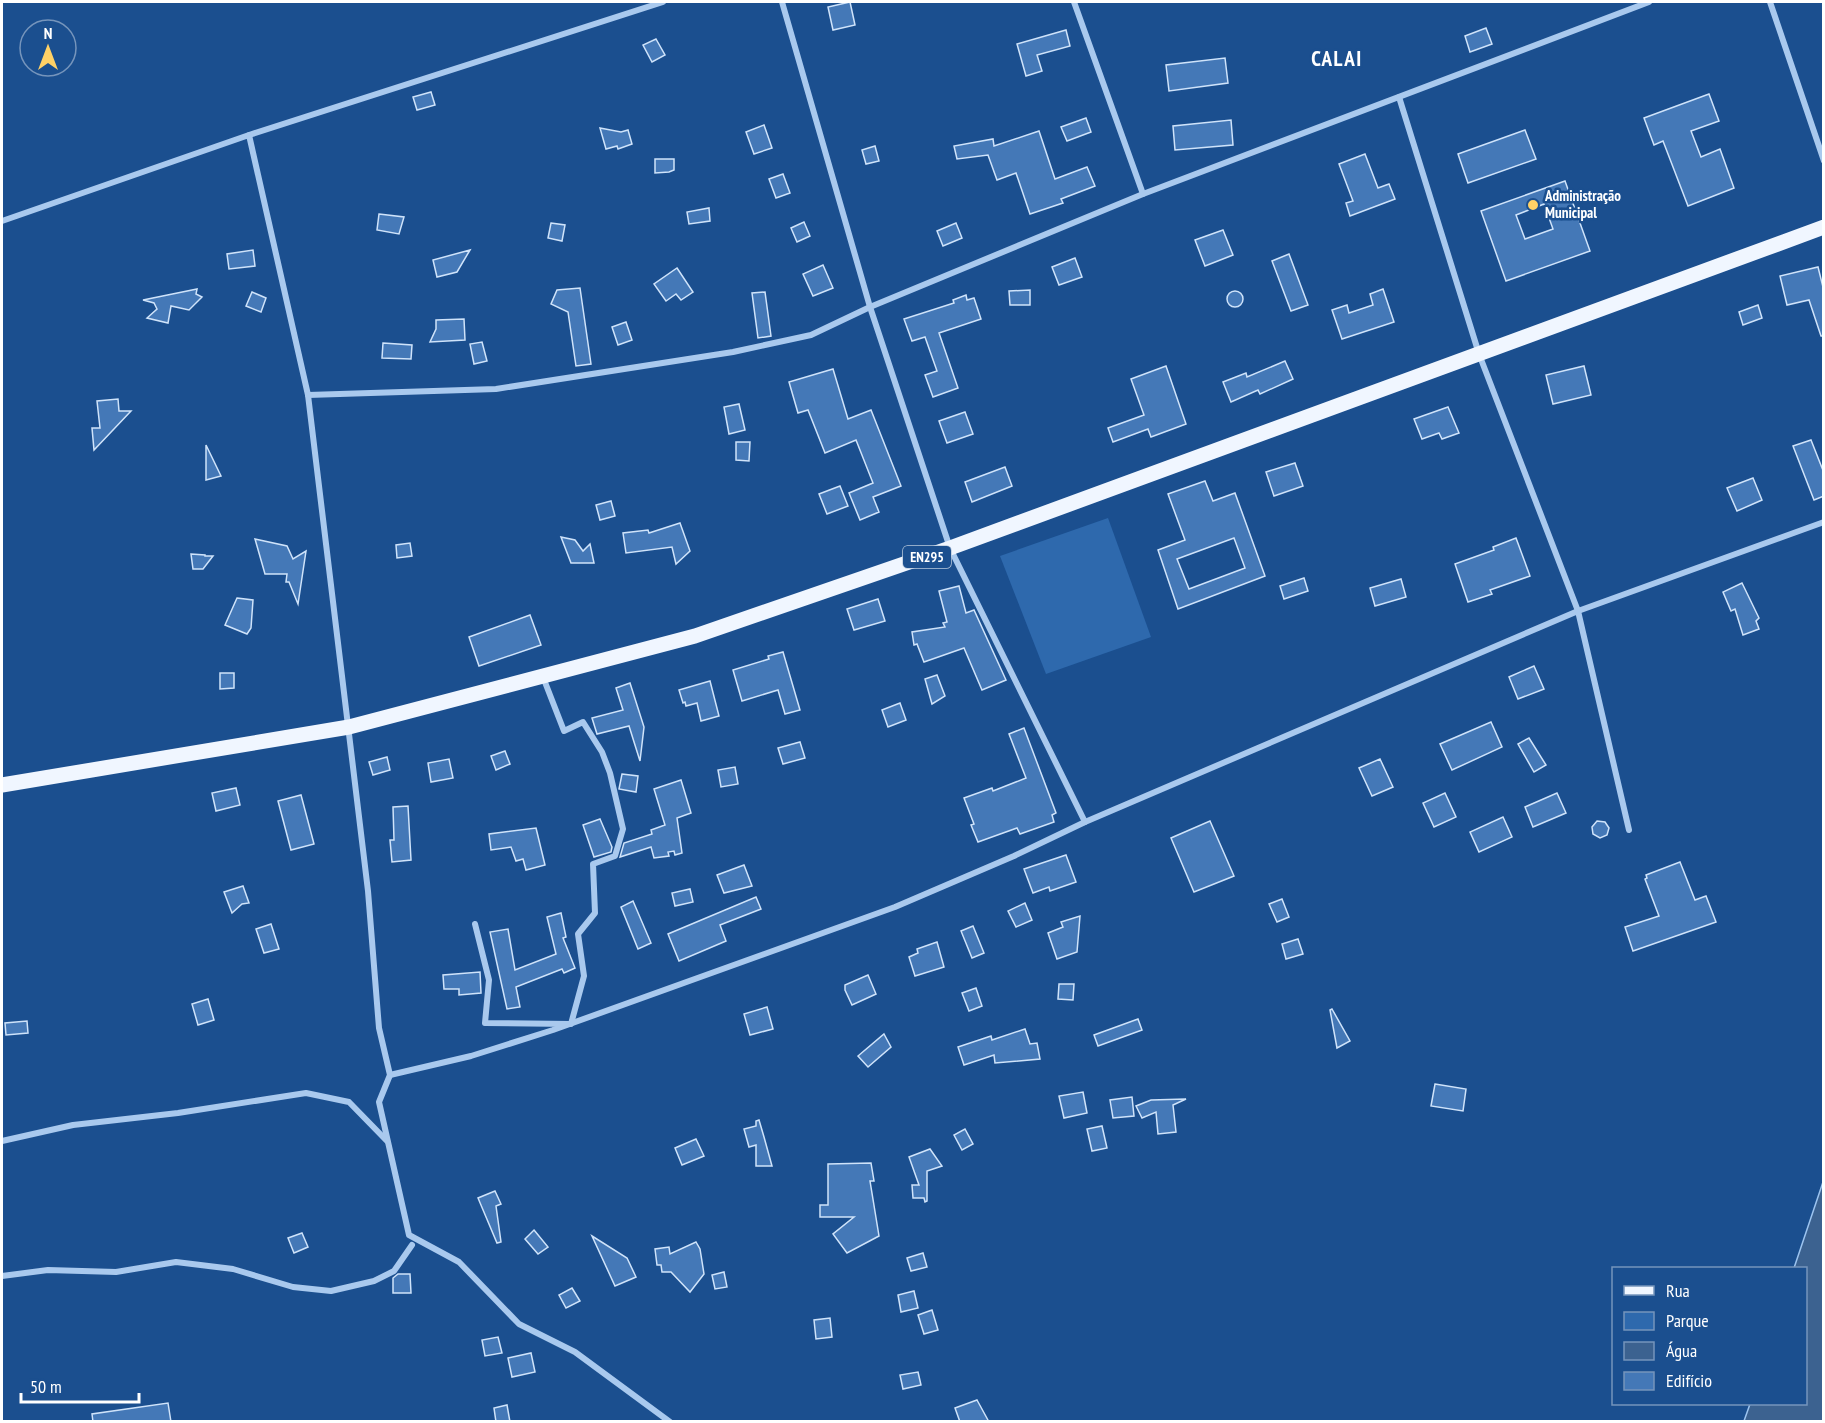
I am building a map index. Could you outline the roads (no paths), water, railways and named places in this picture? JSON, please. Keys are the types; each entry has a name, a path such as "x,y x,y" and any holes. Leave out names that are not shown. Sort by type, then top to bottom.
{"main road":[{"name":"EN295","path":"2,785 349,727 695,636 950,548 1824,227"}],"street":[{"path":"2,221 249,135 663,2"},
{"path":"782,2 870,308 950,548 1085,822"},
{"path":"1074,2 1143,194"},
{"path":"308,395 496,389 733,352 810,335 1143,194 1649,2"},
{"path":"1770,2 1824,161"},
{"path":"1399,97 1479,354 1578,611 1629,830"},
{"path":"249,135 308,395 368,891 379,1028 390,1076 379,1102 409,1234 459,1262 519,1324 575,1352 670,1422"},
{"path":"390,1076 471,1056 571,1024 895,907 1014,856 1085,822 1578,611 1824,522"},
{"path":"543,676 564,731 583,722 602,752 610,773 623,829 615,856 593,864 595,913 578,933 584,976 571,1024"},
{"path":"475,924 489,980 485,1023 571,1024"},
{"path":"2,1141 74,1125 178,1113 306,1093 349,1102 388,1142"},
{"path":"2,1276 48,1270 116,1272 176,1262 232,1269 293,1287 331,1291 374,1281 394,1271 412,1245"}],"water":[{"path":"1823,1182 1823,1421 1744,1421 1750,1405 1807,1405 1807,1267 1794,1267"}],"place":[{"name":"Administração Municipal","path":"1533,205"}],"district":[{"name":"CALAI","path":"1337,59"}]}
